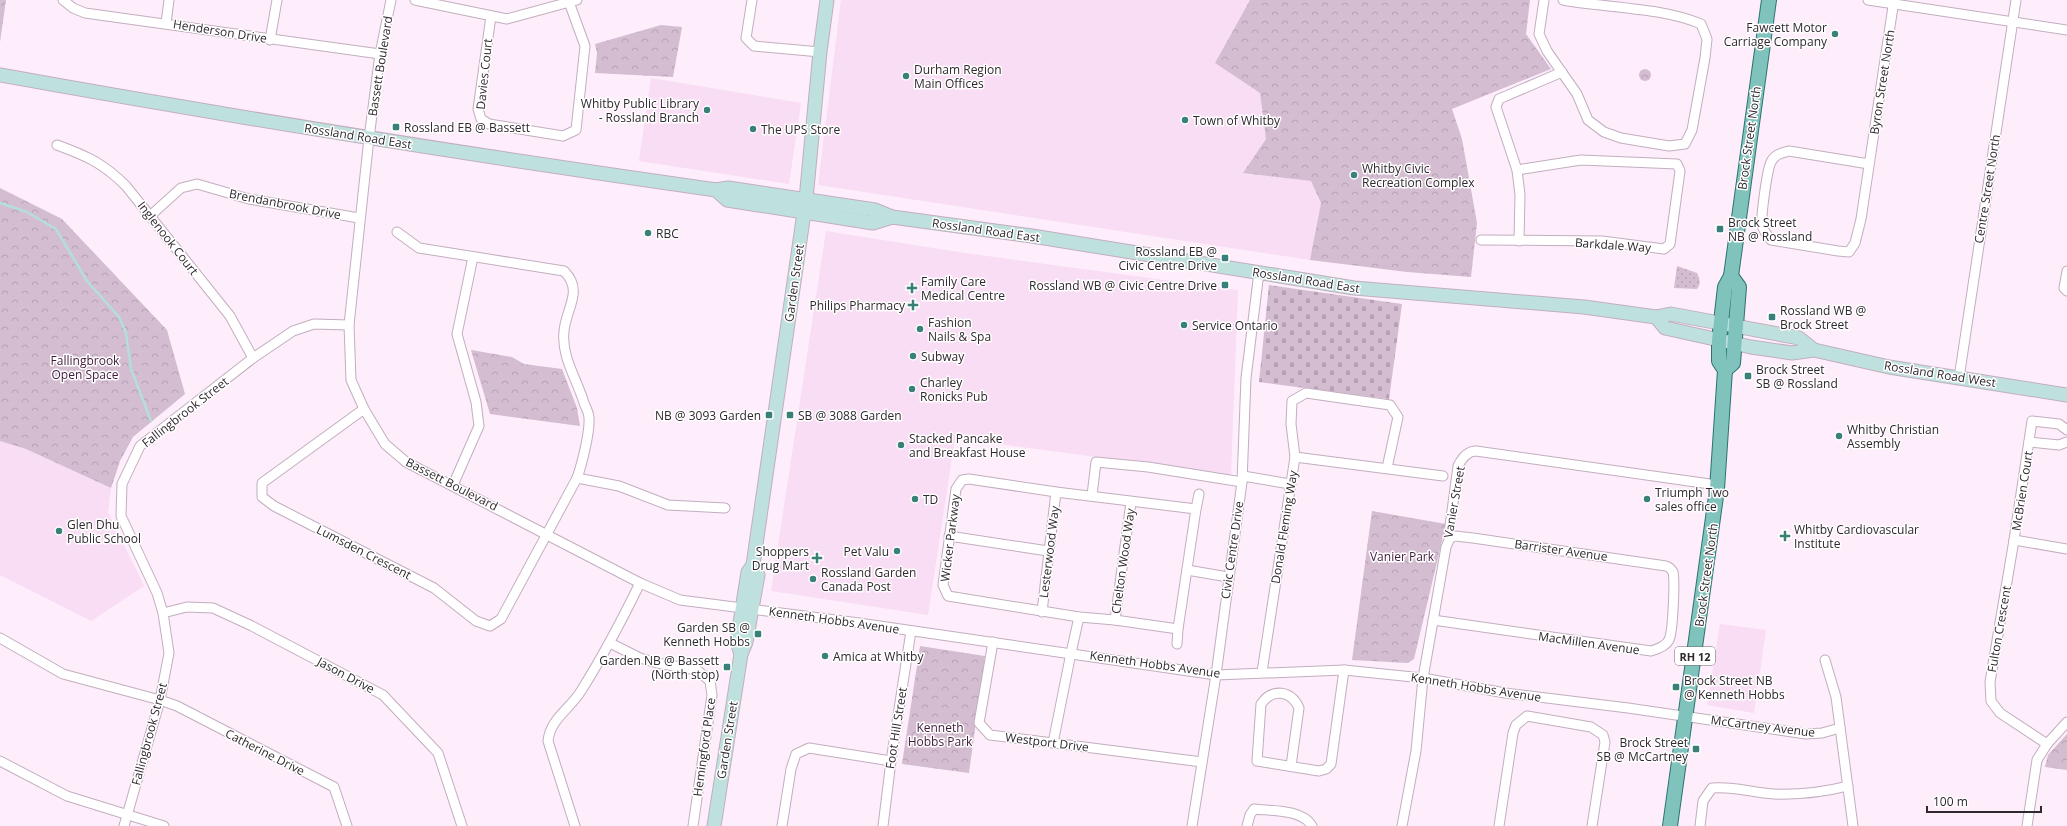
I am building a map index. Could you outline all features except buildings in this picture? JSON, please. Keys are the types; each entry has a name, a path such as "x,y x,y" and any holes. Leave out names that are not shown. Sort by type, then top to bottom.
{"main road":[{"name":"Garden Street","path":"714,826 741,654 736,642 747,608 748,572 754,565 805,205 820,52 827,0"},
{"name":"Brock Street North","path":"1670,826 1717,485 1725,370 1719,361 1725,287 1731,276 1769,0"},
{"name":"Rossland Road East","path":"0,75 195,110 369,138 716,190 728,188 805,205 875,210 892,217 1032,236 1354,288 1584,307 1656,317 1671,314 1737,325"},
{"name":"Brock Street North","path":"1725,370 1733,363 1737,325 1739,287 1731,276"},
{"path":"1656,317 1665,328 1720,340"},
{"name":"Rossland Road West","path":"1737,325 1799,338 1814,350"},
{"name":"Rossland Road West","path":"1720,340 1734,344 1792,353 1814,350 1889,367 2067,395"}],"street":[{"name":"Henderson Drive","path":"63,0 73,8 85,13 166,23 270,40 380,54"},
{"path":"166,23 169,0"},
{"path":"270,40 277,0"},
{"name":"Bassett Boulevard","path":"391,0 380,54 369,138 359,218 349,326 351,380 364,409 384,444 406,462 640,583 680,600 747,608"},
{"path":"415,0 507,19 573,1"},
{"path":"752,0 746,38 754,46 820,52"},
{"path":"1544,0 1539,34 1547,51 1577,94 1588,120 1604,132 1621,138 1669,146 1685,144 1692,130 1707,39 1701,24 1687,18 1563,0"},
{"path":"1868,0 1894,2 2067,30"},
{"name":"Centre Street North","path":"1959,378 2016,0"},
{"name":"Davies Court","path":"491,16 478,109 481,119 489,124 563,136 576,130 585,46 573,1"},
{"name":"Byron Street North","path":"1869,164 1789,151 1776,155 1771,162 1767,180 1762,224 1765,233 1771,240 1849,252 1856,243 1869,164 1894,2"},
{"path":"1519,241 1520,195 1517,170 1496,107 1499,99 1562,72"},
{"name":"Inglenook Court","path":"57,145 88,157 109,169 126,186 230,316 253,358"},
{"name":"Barkdale Way","path":"1481,240 1602,241 1664,249 1670,244 1680,170 1677,164 1581,160 1517,170"},
{"name":"Brendanbrook Drive","path":"150,216 181,188 197,184 249,199 359,218"},
{"path":"396,232 419,248 564,271 572,278 574,291 564,331 566,359 580,389 589,418 582,461 577,478 547,534"},
{"path":"453,485 479,426 476,402 457,334 473,257"},
{"path":"2067,271 2064,288 2067,291"},
{"name":"Civic Centre Drive","path":"1192,826 1216,675 1242,479 1246,378 1259,272"},
{"name":"Fallingbrook Street","path":"124,826 160,700 170,653 163,613 157,593 121,516 122,484 140,446 253,358 293,331 314,324 349,326"},
{"path":"1295,457 1291,424 1292,401 1306,393 1390,405 1398,417 1387,468"},
{"name":"Lumsden Crescent","path":"364,409 262,483 262,497 274,506 434,588 476,621 490,626 501,619 547,534"},
{"name":"McBrien Court","path":"2014,540 2032,421 2059,424 2067,430"},
{"name":"McBrien Court","path":"2029,442 2059,445 2067,442"},
{"name":"Vanier Street","path":"1402,826 1416,751 1423,678 1446,547 1450,538 1449,533 1458,466 1461,459 1471,451 1717,485"},
{"name":"Donald Fleming Way","path":"1262,672 1295,457 1443,476"},
{"path":"1092,495 1096,462 1290,484"},
{"path":"577,478 619,486 668,506 724,508"},
{"name":"Wicker Parkway","path":"1178,629 1042,612 948,596 943,584 956,489 962,480 988,481 1056,492 1092,495 1131,502 1196,509"},
{"name":"Lesterwood Way","path":"1042,612 1056,492"},
{"path":"1177,644 1199,494"},
{"name":"Chelton Wood Way","path":"1115,620 1131,502"},
{"path":"949,536 1048,551"},
{"name":"Barrister Avenue","path":"1450,538 1455,536 1489,540 1659,564 1671,568"},
{"path":"2014,540 2067,549"},
{"name":"Fulton Crescent","path":"2014,540 1990,682 1991,701 2000,713 2047,744"},
{"name":"MacMillen Avenue","path":"1433,620 1651,651 1664,645 1670,635 1674,589 1673,573 1671,568"},
{"path":"1187,570 1228,576"},
{"path":"575,826 548,741 549,732 555,720 580,693 610,643 640,583"},
{"name":"Jason Drive","path":"163,613 187,607 214,608 252,626 383,695 438,753 462,826"},
{"name":"Kenneth Hobbs Avenue","path":"747,608 1071,652 1216,675 1262,672 1344,670 1423,678 1505,693 1628,708 1686,717"},
{"path":"1053,743 1079,617"},
{"name":"Foot Hill Street","path":"883,826 891,761 911,631"},
{"name":"Catherine Drive","path":"0,638 63,674 177,706 334,787 347,826"},
{"name":"Westport Drive","path":"993,642 979,723 990,735 1202,762"},
{"name":"Hemingford Place","path":"610,643 652,661 697,670 710,680 712,695 693,826"},
{"path":"1825,660 1836,697 1853,826"},
{"path":"1291,766 1299,708 1295,700 1288,696 1273,693 1266,696 1261,704 1257,761 1319,771 1326,769 1331,764 1344,670"},
{"path":"1499,826 1513,733 1516,725 1527,716 1591,727 1603,735 1605,742 1592,826"},
{"name":"McCartney Avenue","path":"1686,717 1806,734 1822,733 1840,728"},
{"path":"2027,826 2037,760 2047,744 2067,722"},
{"path":"782,826 791,769 796,754 809,748 891,761"},
{"path":"0,761 67,796 164,826"},
{"path":"1700,826 1703,801 1712,788 1730,787 1774,794 1820,793 1848,786"},
{"path":"1247,826 1250,815 1254,809 1303,816 1312,826"}],"shaded area":[{"path":"841,0 1250,0 1215,63 1260,93 1266,139 1243,173 1311,181 1321,203 1310,260 818,185"},
{"path":"651,78 801,103 789,184 639,161"},
{"path":"826,231 965,253 1238,290 1231,475 955,438 928,615 771,591"},
{"name":"Glen Dhu Public School","path":"0,441 26,449 111,488 108,512 144,586 91,621 0,575"},
{"path":"1720,624 1766,630 1754,713 1707,705"}],"green space":[{"path":"0,0 6,0 0,42"},
{"path":"1250,0 1530,0 1526,34 1551,69 1452,109 1462,139 1477,223 1471,277 1407,272 1310,260 1321,203 1311,181 1243,173 1266,139 1260,93 1215,63"},
{"path":"661,25 682,27 673,77 595,73 597,53 595,44"},
{"path":"1645,69 1649,71 1651,75 1649,79 1645,81 1641,79 1639,75 1641,71"},
{"name":"Fallingbrook Open Space","path":"0,188 62,219 167,330 185,394 133,437 120,461 111,488 26,449 0,441"},
{"path":"1677,266 1697,273 1700,281 1697,289 1674,288"},
{"path":"1269,285 1402,304 1389,399 1259,382"},
{"path":"471,350 512,357 524,364 562,369 577,408 580,426 490,414"},
{"name":"Vanier Park","path":"1372,511 1446,524 1414,659 1408,663 1352,660"},
{"name":"Kenneth Hobbs Park","path":"920,646 985,656 969,773 902,764"},
{"path":"2067,734 2067,770 2045,767 2048,755"}],"waterway":[{"path":"0,203 27,212 56,229 87,281 119,317 126,333 131,369 151,421"}],"place":[{"name":"Fawcett Motor Carriage Company","path":"1835,34"},
{"name":"Durham Region Main Offices","path":"906,76"},
{"name":"Whitby Public Library - Rossland Branch","path":"707,110"},
{"name":"Town of Whitby","path":"1185,120"},
{"name":"Rossland EB @ Bassett","path":"396,127"},
{"name":"The UPS Store","path":"753,129"},
{"name":"Whitby Civic Recreation Complex","path":"1354,175"},
{"name":"Brock Street NB @ Rossland","path":"1720,229"},
{"name":"RBC","path":"648,233"},
{"name":"Rossland EB @ Civic Centre Drive","path":"1225,258"},
{"name":"Rossland WB @ Civic Centre Drive","path":"1225,285"},
{"name":"Family Care Medical Centre","path":"912,288"},
{"name":"Philips Pharmacy","path":"913,305"},
{"name":"Rossland WB @ Brock Street","path":"1772,317"},
{"name":"Service Ontario","path":"1184,325"},
{"name":"Fashion Nails & Spa","path":"920,329"},
{"name":"Subway","path":"913,356"},
{"name":"Brock Street SB @ Rossland","path":"1748,376"},
{"name":"Charley Ronicks Pub","path":"912,389"},
{"name":"NB @ 3093 Garden","path":"769,415"},
{"name":"SB @ 3088 Garden","path":"790,415"},
{"name":"Whitby Christian Assembly","path":"1839,436"},
{"name":"Stacked Pancake and Breakfast House","path":"901,445"},
{"name":"TD","path":"915,499"},
{"name":"Triumph Two sales office","path":"1647,499"},
{"name":"Glen Dhu Public School","path":"59,531"},
{"name":"Whitby Cardiovascular Institute","path":"1785,536"},
{"name":"Pet Valu","path":"897,551"},
{"name":"Shoppers Drug Mart","path":"817,558"},
{"name":"Rossland Garden Canada Post","path":"813,579"},
{"name":"Garden SB @ Kenneth Hobbs","path":"758,634"},
{"name":"Amica at Whitby","path":"825,656"},
{"name":"Garden NB @ Bassett (North stop)","path":"727,667"},
{"name":"Brock Street NB @ Kenneth Hobbs","path":"1676,687"},
{"name":"Brock Street SB @ McCartney","path":"1696,749"}]}
